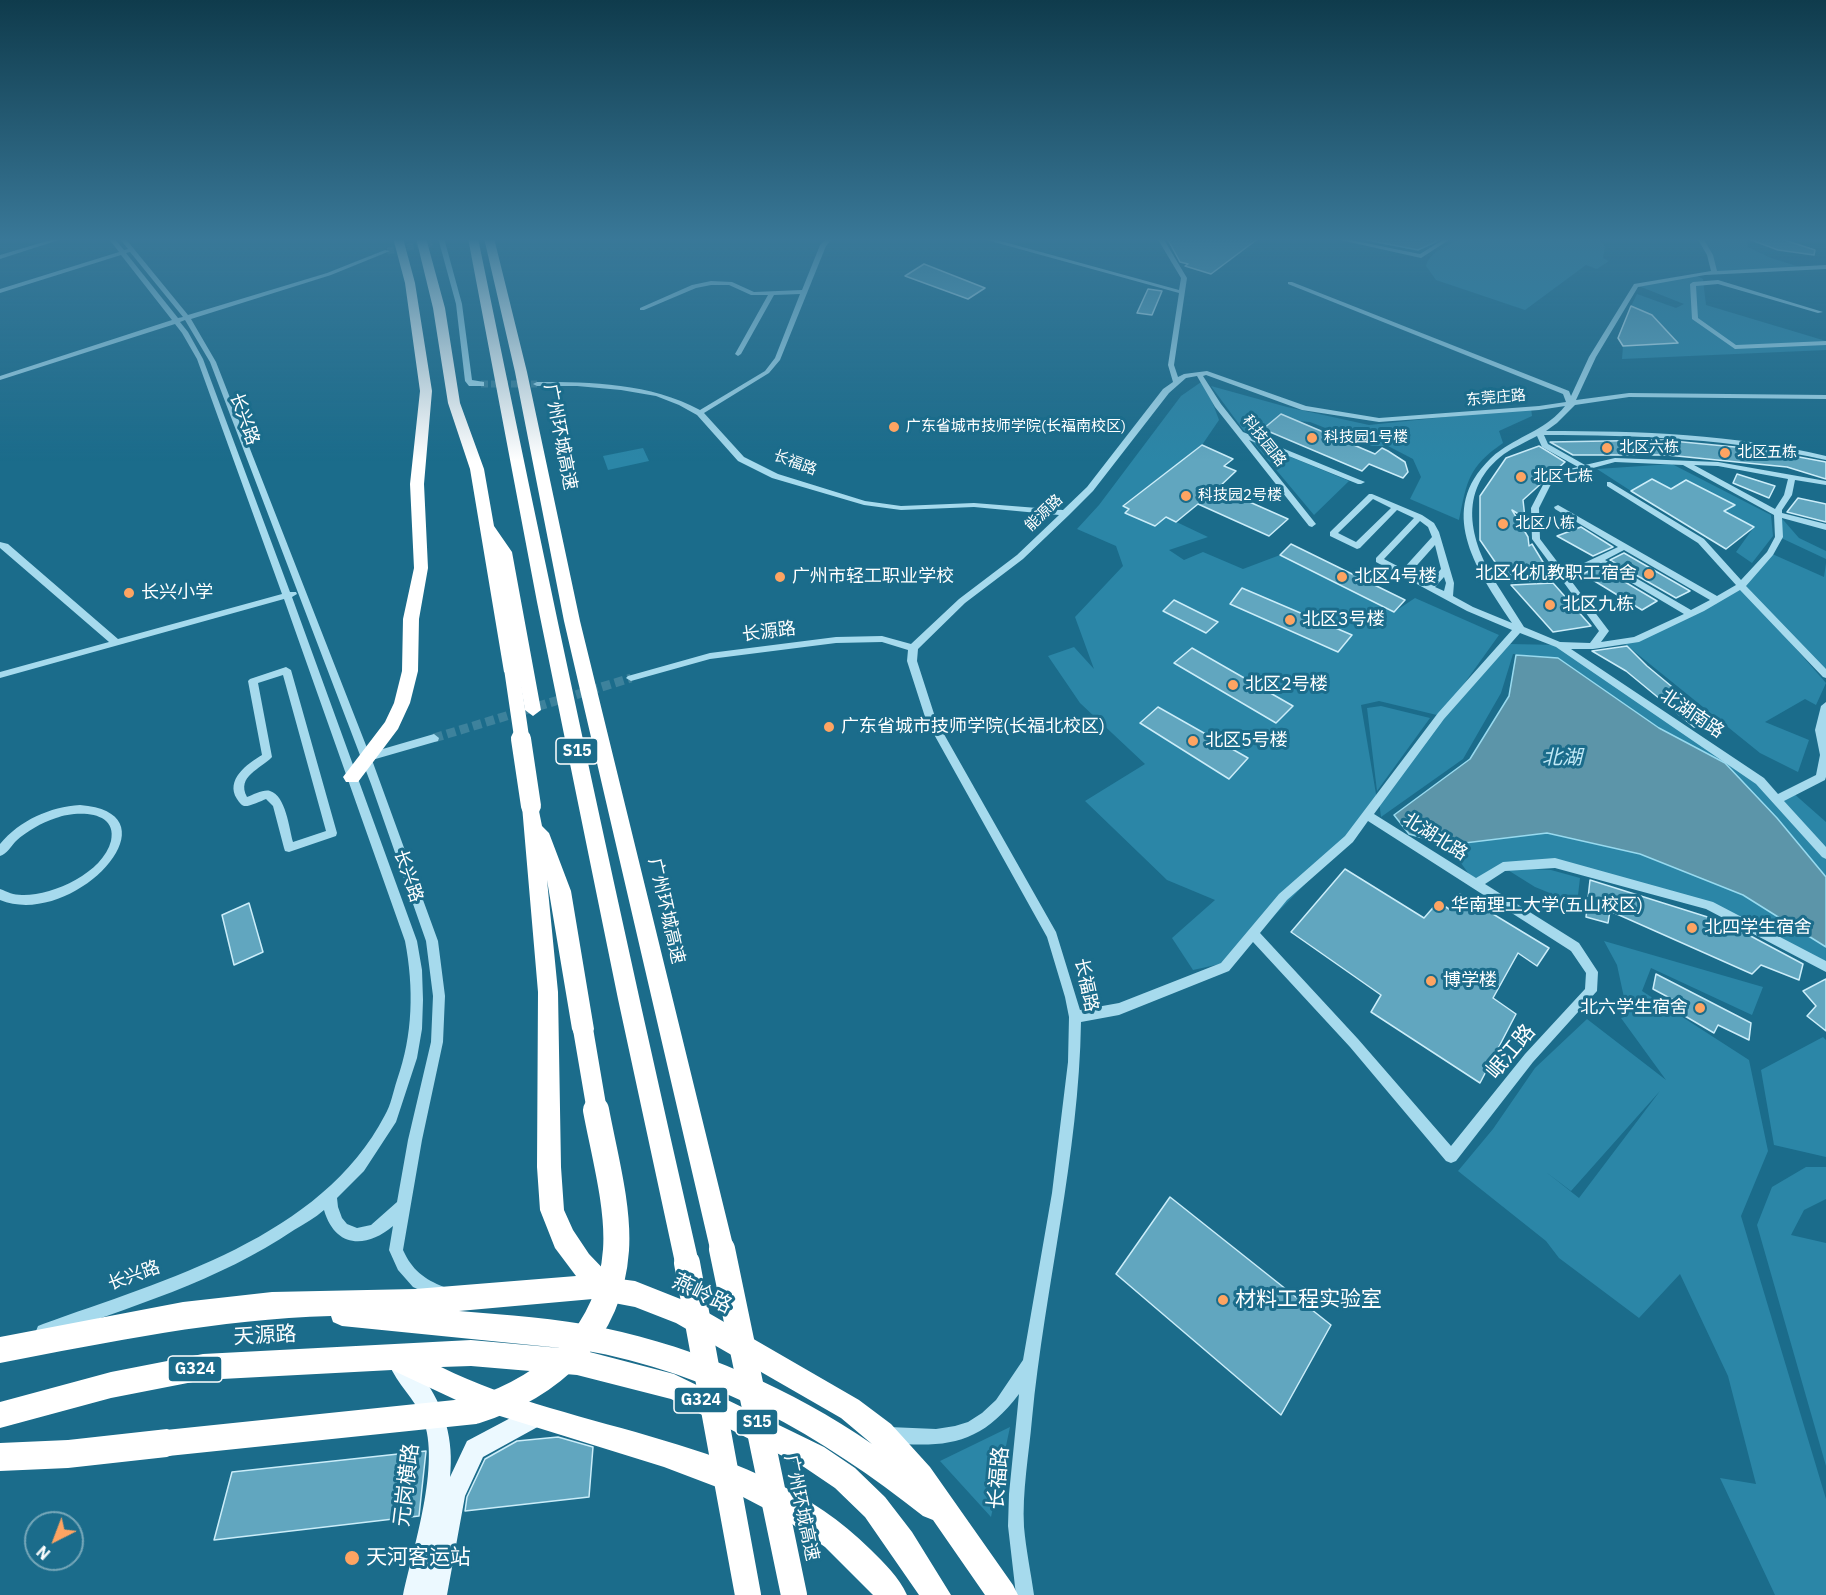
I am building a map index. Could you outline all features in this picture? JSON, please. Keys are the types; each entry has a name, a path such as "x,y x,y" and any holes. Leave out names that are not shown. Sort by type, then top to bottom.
{"highway":[{"path":"352,777 392,725 408,685 411,619 422,551 417,484 426,391 414,312"},
{"path":"440,312 454,403 475,460 512,672 531,806 548,992 549,1167 552,1210 564,1239 580,1263 604,1287"},
{"name":"S15","path":"488,312 545,602 628,999 687,1263 747,1595"},
{"name":"广州环城高速","path":"507,312 572,621 722,1249 794,1595"},
{"path":"482,504 494,540 505,552 533,710"},
{"path":"0,1457 44,1456 475,1411 521,1395 563,1365 584,1340 600,1312 611,1282 616,1251 614,1219 561,891 531,806"},
{"name":"燕岭路","path":"272,1305 404,1302 604,1287 664,1304 812,1385 850,1409 881,1434 913,1468 1003,1595"},
{"path":"272,1305 566,1335 676,1360 731,1382 836,1437 895,1475 952,1522"},
{"name":"天源路","path":"0,1349 183,1315 272,1305"},
{"name":"G324","path":"394,1357 471,1353 577,1362 674,1387 814,1457 845,1478 875,1508 902,1542 936,1595"},
{"path":"394,1357 443,1383 535,1416 665,1452 705,1466 776,1500 835,1537 864,1563 891,1595"},
{"name":"天源路","path":"0,1415 111,1385 203,1368 394,1357"}],"main road":[{"name":"元岗横路","path":"394,1357 417,1386 433,1416 438,1432 444,1497 435,1595"},
{"name":"元岗横路","path":"415,1595 444,1497 476,1449 535,1416"}],"street":[{"name":"长兴路","path":"0,1349 227,1262 289,1228 330,1197 370,1153 385,1131 400,1100 413,1047 418,1000 411,941 288,596 200,359 170,312"},
{"name":"长兴路","path":"183,312 213,362 423,909 437,967 439,1019 437,1042 402,1207 396,1251 411,1278 424,1287 438,1292 490,1297"},
{"path":"0,378 205,312"},
{"path":"460,312 469,381 472,384 481,384"},
{"path":"738,354 761,312"},
{"path":"700,412 767,372 778,359 797,312"},
{"path":"1179,312 1171,366 1176,381 1184,375 1198,373"},
{"path":"1364,312 1566,393 1571,405"},
{"path":"1539,433 1562,416 1571,405 1618,312"},
{"path":"1695,312 1695,319 1735,347 1826,343"},
{"name":"东莞庄路","path":"1198,373 1229,380 1305,408 1362,419 1392,420 1571,405 1637,395 1826,397"},
{"name":"科技园路","path":"1198,373 1218,405 1312,524"},
{"name":"能源路","path":"913,648 936,623 1020,557 1090,489 1176,381"},
{"name":"长福路","path":"537,384 577,384 658,394 700,412 741,459 775,476 864,503 901,508 974,505 1066,513"},
{"path":"1241,433 1361,482"},
{"path":"1539,433 1545,445 1583,467"},
{"path":"1075,1017 1119,1009 1225,967 1284,897 1349,839 1441,716 1520,627 1482,570 1465,518 1472,485 1494,458 1528,436 1539,433 1651,433 1725,438 1826,458"},
{"path":"1593,646 1604,631 1536,539 1535,508 1548,483 1583,467 1615,460 1681,461 1792,476 1826,483"},
{"path":"1681,461 1778,514 1826,527"},
{"path":"1559,645 1593,646 1636,640 1691,614 1741,586 1770,554 1779,537 1778,514 1788,495 1792,476"},
{"path":"1610,484 1701,540 1741,586 1826,675"},
{"path":"1396,507 1357,546 1333,534 1372,496 1419,517 1431,525 1436,538 1450,583 1448,597"},
{"path":"1558,507 1717,600"},
{"name":"北湖南路","path":"1419,517 1379,560 1429,588 1497,621 1520,627 1559,645 1760,781 1826,854"},
{"path":"1404,574 1436,538"},
{"path":"0,545 5,546 117,644"},
{"path":"1489,581 1563,577 1624,547"},
{"path":"1598,559 1691,614"},
{"path":"1429,588 1446,569"},
{"path":"0,675 302,591"},
{"name":"长源路","path":"631,678 710,656 836,640 882,639 913,648"},
{"name":"长福路","path":"913,648 912,661 932,720 1052,936 1065,971 1075,1017 1069,1117 1030,1364 1017,1504 1019,1560 1025,1595"},
{"path":"286,670 332,833 289,848 278,804 268,794 245,802 239,796 240,779 255,763 267,757 253,681 286,670"},
{"path":"1777,800 1821,777 1825,755 1820,730 1826,706"},
{"path":"366,758 434,738"},
{"path":"0,852 20,832 59,812 78,808 95,810 108,815 116,825 117,838 111,853 99,868 82,882 40,899 20,901 0,894"},
{"name":"北湖北路","path":"1367,815 1476,884 1503,867 1555,863 1709,905 1826,967"},
{"name":"岷江路","path":"1254,934 1354,1043 1451,1156 1529,1058 1591,991 1592,972 1575,947 1476,884"},
{"path":"330,1197 329,1210 335,1223 342,1231 358,1235 374,1231 402,1207"},
{"name":"长福路","path":"881,1434 945,1438 968,1431 992,1416 1013,1394 1030,1364"}],"shaded area":[{"path":"1646,312 1731,312 1826,341 1826,350 1622,359 1623,346 1677,343 1652,315"},
{"path":"1204,380 1219,420 1202,445 1123,505 1129,509 1125,513 1155,526 1166,517 1208,537 1169,550 1184,560 1203,552 1243,569 1280,555 1394,612 1415,598 1499,635 1441,716 1379,701 1361,705 1377,800 1349,839 1229,962 1193,970 1172,938 1215,900 1167,880 1085,801 1145,764 1080,703 1048,656 1074,647 1094,669 1075,617 1123,566 1116,546 1077,529 1099,505 1181,396","holes":["1159,707 1248,758 1229,779 1141,724"]},
{"path":"1211,386 1287,407 1369,425 1531,408 1532,416 1499,431 1503,443 1482,460 1471,476 1459,520 1410,499 1421,477 1413,459 1388,446 1372,446 1310,422 1297,421 1281,414 1257,434 1244,431"},
{"path":"1252,441 1349,481 1314,515"},
{"path":"643,448 649,461 608,470 603,456"},
{"path":"1672,464 1771,515 1773,536 1752,563 1736,552 1754,527 1724,511 1686,480 1671,489 1652,479 1631,491 1597,469"},
{"path":"1778,514 1799,538 1826,551 1826,559 1779,537"},
{"path":"1770,553 1824,577 1826,563 1826,675 1755,602 1826,683 1816,705 1805,699 1765,722 1809,740 1798,772 1760,753 1625,644 1740,586"},
{"path":"1510,644 1559,645 1760,781 1777,800 1792,792 1826,822 1826,877 1777,818 1725,763 1659,728 1558,658 1513,654 1501,693 1463,759 1381,817 1378,793"},
{"path":"1381,706 1430,718 1377,791 1367,708"},
{"path":"1547,833 1640,854 1743,895 1826,947 1826,967 1709,905 1555,863 1509,868 1551,870 1580,878 1577,904 1535,887 1503,867 1476,884 1448,845"},
{"path":"1604,941 1763,987 1752,1015 1651,968 1642,991 1749,1060 1768,1151 1741,1216 1826,1499 1826,1595 1775,1595 1720,1478 1756,1484 1728,1376 1680,1274 1639,1318 1559,1258 1546,1241 1458,1171 1493,1129 1535,1068 1587,1019 1666,1080 1621,1018 1628,1016 1617,965","holes":["1660,1091 1579,1198 1546,1172 1571,1191"]},
{"path":"1823,1037 1826,1040 1826,1157 1774,1145 1761,1070"},
{"path":"1806,1167 1826,1167 1826,1199 1804,1210 1791,1235 1826,1243 1826,1466 1757,1225 1772,1187"},
{"path":"1010,1427 991,1517 940,1461"}],"water":[{"name":"北湖","path":"1516,655 1558,658 1659,728 1725,763 1777,818 1826,877 1826,947 1743,895 1640,854 1547,833 1448,845 1409,834 1394,815 1470,759 1509,696"}],"building":[{"path":"1137,312 1153,312 1152,315"},
{"path":"1628,312 1646,312 1652,315 1678,343 1623,346 1618,338"},
{"name":"科技园1号楼","path":"1281,414 1375,454 1382,448 1405,462 1408,472 1403,478 1369,464 1362,471 1263,429"},
{"path":"1662,440 1756,449 1826,462 1826,479 1787,467 1667,455 1573,455 1550,442"},
{"name":"科技园2号楼","path":"1202,445 1233,459 1224,466 1236,471 1218,488 1288,519 1269,536 1198,504 1176,522 1166,517 1155,526 1125,513 1129,509 1123,506"},
{"path":"1539,446 1565,462 1523,500 1525,518 1512,510 1528,537 1529,546 1532,544 1549,572 1504,575 1480,540 1480,496 1506,458"},
{"path":"1737,474 1775,486 1769,498 1733,483"},
{"path":"1652,479 1671,489 1686,480 1735,505 1724,511 1754,527 1726,549 1631,491"},
{"path":"1798,498 1826,504 1826,522 1787,512"},
{"path":"1581,527 1613,547 1593,556 1557,536"},
{"name":"北区4号楼","path":"1291,544 1405,600 1394,612 1280,555"},
{"name":"北区化机教职工宿舍","path":"1624,553 1690,591 1676,598 1610,560"},
{"path":"1598,566 1657,601 1642,610 1583,574"},
{"name":"北区九栋","path":"1553,583 1591,626 1553,632 1511,585"},
{"name":"北区3号楼","path":"1242,588 1352,635 1338,652 1230,604"},
{"path":"1174,600 1218,622 1206,633 1163,611"},
{"path":"1627,646 1647,666 1712,720 1694,727 1626,671 1592,651"},
{"name":"北区2号楼","path":"1192,648 1293,706 1276,723 1174,663"},
{"name":"北区5号楼","path":"1158,707 1248,758 1229,779 1140,723"},
{"name":"博学楼","path":"1345,869 1424,918 1438,902 1449,909 1460,894 1549,948 1537,966 1518,953 1493,998 1516,1014 1480,1083 1371,1012 1381,995 1291,932"},
{"name":"北四学生宿舍","path":"1590,880 1717,920 1745,933 1803,964 1799,980 1761,965 1752,974 1610,911 1608,923 1586,917"},
{"path":"249,903 263,952 234,965 222,915"},
{"name":"北六学生宿舍","path":"1656,974 1751,1023 1749,1040 1718,1025 1714,1033 1678,1012 1679,1003 1653,989"},
{"path":"1826,979 1826,1031 1807,1016 1816,1006 1803,991"},
{"name":"材料工程实验室","path":"1170,1197 1331,1325 1281,1415 1116,1274"},
{"path":"558,1437 593,1447 589,1497 465,1511 467,1497 485,1459 517,1441"},
{"path":"426,1451 419,1516 214,1540 232,1472"}],"tunnel":[{"path":"481,384 537,384"},
{"path":"434,738 631,678"}],"place":[{"name":"广东省城市技师学院(长福南校区)","path":"894,427"},
{"name":"科技园1号楼","path":"1312,438"},
{"name":"北区六栋","path":"1607,448"},
{"name":"北区五栋","path":"1725,453"},
{"name":"北区七栋","path":"1521,477"},
{"name":"科技园2号楼","path":"1186,496"},
{"name":"北区八栋","path":"1503,524"},
{"name":"北区化机教职工宿舍","path":"1649,574"},
{"name":"广州市轻工职业学校","path":"780,577"},
{"name":"北区4号楼","path":"1342,577"},
{"name":"长兴小学","path":"129,593"},
{"name":"北区九栋","path":"1550,605"},
{"name":"北区3号楼","path":"1290,620"},
{"name":"北区2号楼","path":"1233,685"},
{"name":"广东省城市技师学院(长福北校区)","path":"829,727"},
{"name":"北区5号楼","path":"1193,741"},
{"name":"华南理工大学(五山校区)","path":"1439,906"},
{"name":"北四学生宿舍","path":"1692,928"},
{"name":"博学楼","path":"1431,981"},
{"name":"北六学生宿舍","path":"1700,1008"},
{"name":"材料工程实验室","path":"1223,1300"},
{"name":"天河客运站","path":"352,1558"}]}
